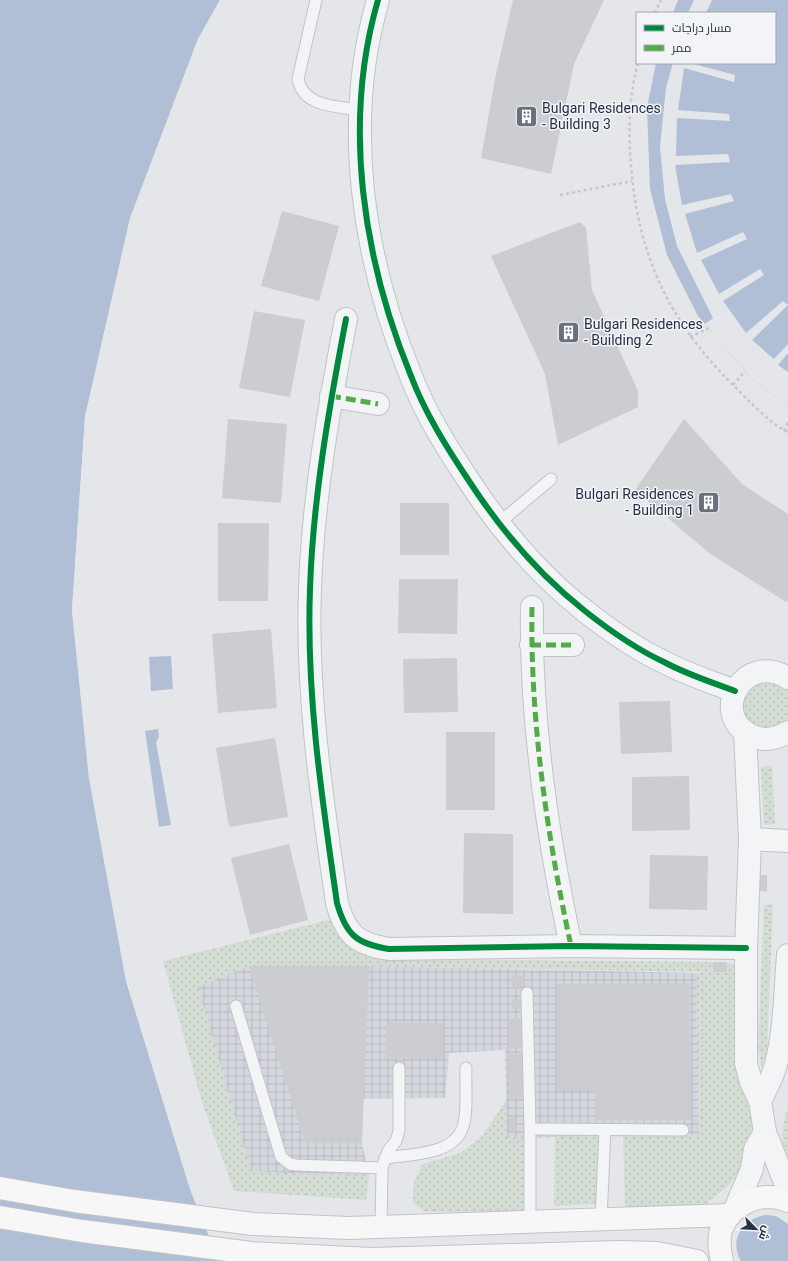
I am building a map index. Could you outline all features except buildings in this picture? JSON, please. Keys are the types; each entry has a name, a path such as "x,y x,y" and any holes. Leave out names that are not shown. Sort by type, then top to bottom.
{"street":[{"path":"378,0 365,62 360,110 361,174 369,233 386,308 411,378 445,445 482,502 515,545 548,579 584,610 616,634 663,662 735,691"},
{"path":"346,319 331,396 317,492 310,589 311,687 320,783 337,903 342,921 354,936 370,946 390,949 571,946 746,948"},
{"path":"331,396 378,404"},
{"path":"532,607 531,645 538,746 558,886 571,946"},
{"path":"531,645 572,645"},
{"path":"788,678 771,670 760,671 749,675 741,682 735,691 732,702 733,713 737,723 745,732 755,738 766,739 778,737 788,732"},
{"path":"745,732 750,839 746,948 746,1063 751,1082 760,1101 765,1132 788,1190"},
{"path":"750,839 788,841"},
{"path":"760,1101 769,1084 776,1065 780,1046 788,955"},
{"path":"722,1261 719,1248 721,1230 733,1212 752,1169 755,1149 765,1132"},
{"path":"0,1188 74,1201 253,1224 349,1228 601,1220 733,1212 751,1199 769,1196 788,1201"},
{"path":"0,1217 82,1231 251,1253 400,1259 618,1252 672,1255 696,1261"}],"lane":[{"path":"316,0 298,79 300,88 304,95 311,100 360,110"},
{"path":"499,523 551,479"},
{"path":"527,994 530,1129 530,1222"},
{"path":"236,1006 281,1157 290,1164 384,1163 442,1149 455,1139 464,1125 466,1068"},
{"path":"381,1228 384,1163 398,1136 399,1068"},
{"path":"530,1129 683,1130"},
{"path":"601,1220 605,1130"}],"path":[{"path":"655,12 661,0"},
{"path":"638,64 630,106 629,142 632,181 639,225 656,278 690,337 750,402 784,431 788,432"},
{"path":"560,195 632,181"},
{"path":"690,337 709,328"},
{"path":"733,385 745,371"},
{"path":"784,431 788,422"}],"shaded area":[{"path":"767,681 783,686 788,692 788,720 780,728 757,729 749,722 743,711 744,699 756,686"},
{"path":"772,766 775,824 764,825 761,767"},
{"path":"773,904 767,1050 762,1068 758,1049 764,905"},
{"path":"332,919 336,933 363,953 389,959 713,962 713,972 727,972 726,962 740,966 755,1133 747,1160 729,1185 705,1205 680,1209 625,1207 623,1136 699,1135 697,973 704,972 369,966 249,966 198,987 251,1171 369,1177 366,1200 234,1191 202,1102 163,961"},
{"path":"249,966 369,966 697,973 699,1135 507,1138 505,1050 449,1053 445,1098 362,1099 362,1143 369,1177 251,1171 198,987"},
{"path":"506,1101 507,1138 527,1137 525,1211 425,1212 413,1203 414,1181 423,1164 460,1153 481,1137"},
{"path":"788,1108 788,1170 782,1139 785,1116"},
{"path":"555,1137 601,1137 601,1204 554,1206"}],"water":[{"path":"0,0 220,0 198,39 130,219 85,417 72,610 89,778 126,981 190,1189 219,1261 0,1261"},
{"path":"678,0 788,0 788,406 754,381 698,316 667,255 650,189 647,107 656,64 776,64 776,12 673,12"},
{"path":"171,656 173,689 151,691 149,657"},
{"path":"158,729 159,737 156,742 171,825 159,827 145,731"},
{"path":"766,1215 776,1216 788,1224 788,1261 741,1261 737,1253 736,1245 740,1231 751,1220"}],"pier":[{"path":"220,0 222,0 200,40 132,219 87,417 74,610 91,778 128,980 192,1189 221,1261 219,1261 190,1189 126,981 89,778 72,610 85,417 130,218 198,39"},
{"path":"694,0 712,0 706,12 688,12"},
{"path":"673,64 694,64 735,75 734,82 684,68 678,110 729,114 730,121 677,118 676,156 728,154 730,162 675,165 682,205 731,194 734,201 685,214 697,253 743,232 747,239 701,260 719,294 760,269 764,275 723,301 746,333 783,301 788,305 752,340 774,359 788,344 788,353 778,365 788,372 788,406 754,381 705,324 713,318 677,246 665,199 660,147 666,87"}],"marked path":[{"path":"331,396 378,404"},
{"path":"532,607 532,650 537,735 554,862 571,946"},
{"path":"531,645 573,645"}],"cycle path":[{"path":"378,0 367,47 361,95 360,143 363,191 370,238 394,331 411,376 430,417 461,469 494,517 522,551 568,597 623,639 643,651 699,678 735,691"},
{"path":"346,319 318,487 314,521 309,628 310,668 316,746 337,903 344,923 354,936 361,941 389,949 571,946 746,948"}],"place":[{"name":"Bulgari Residences - Building 3","path":"526,116"},
{"name":"Bulgari Residences - Building 2","path":"569,332"},
{"name":"Bulgari Residences - Building 1","path":"709,502"}]}
